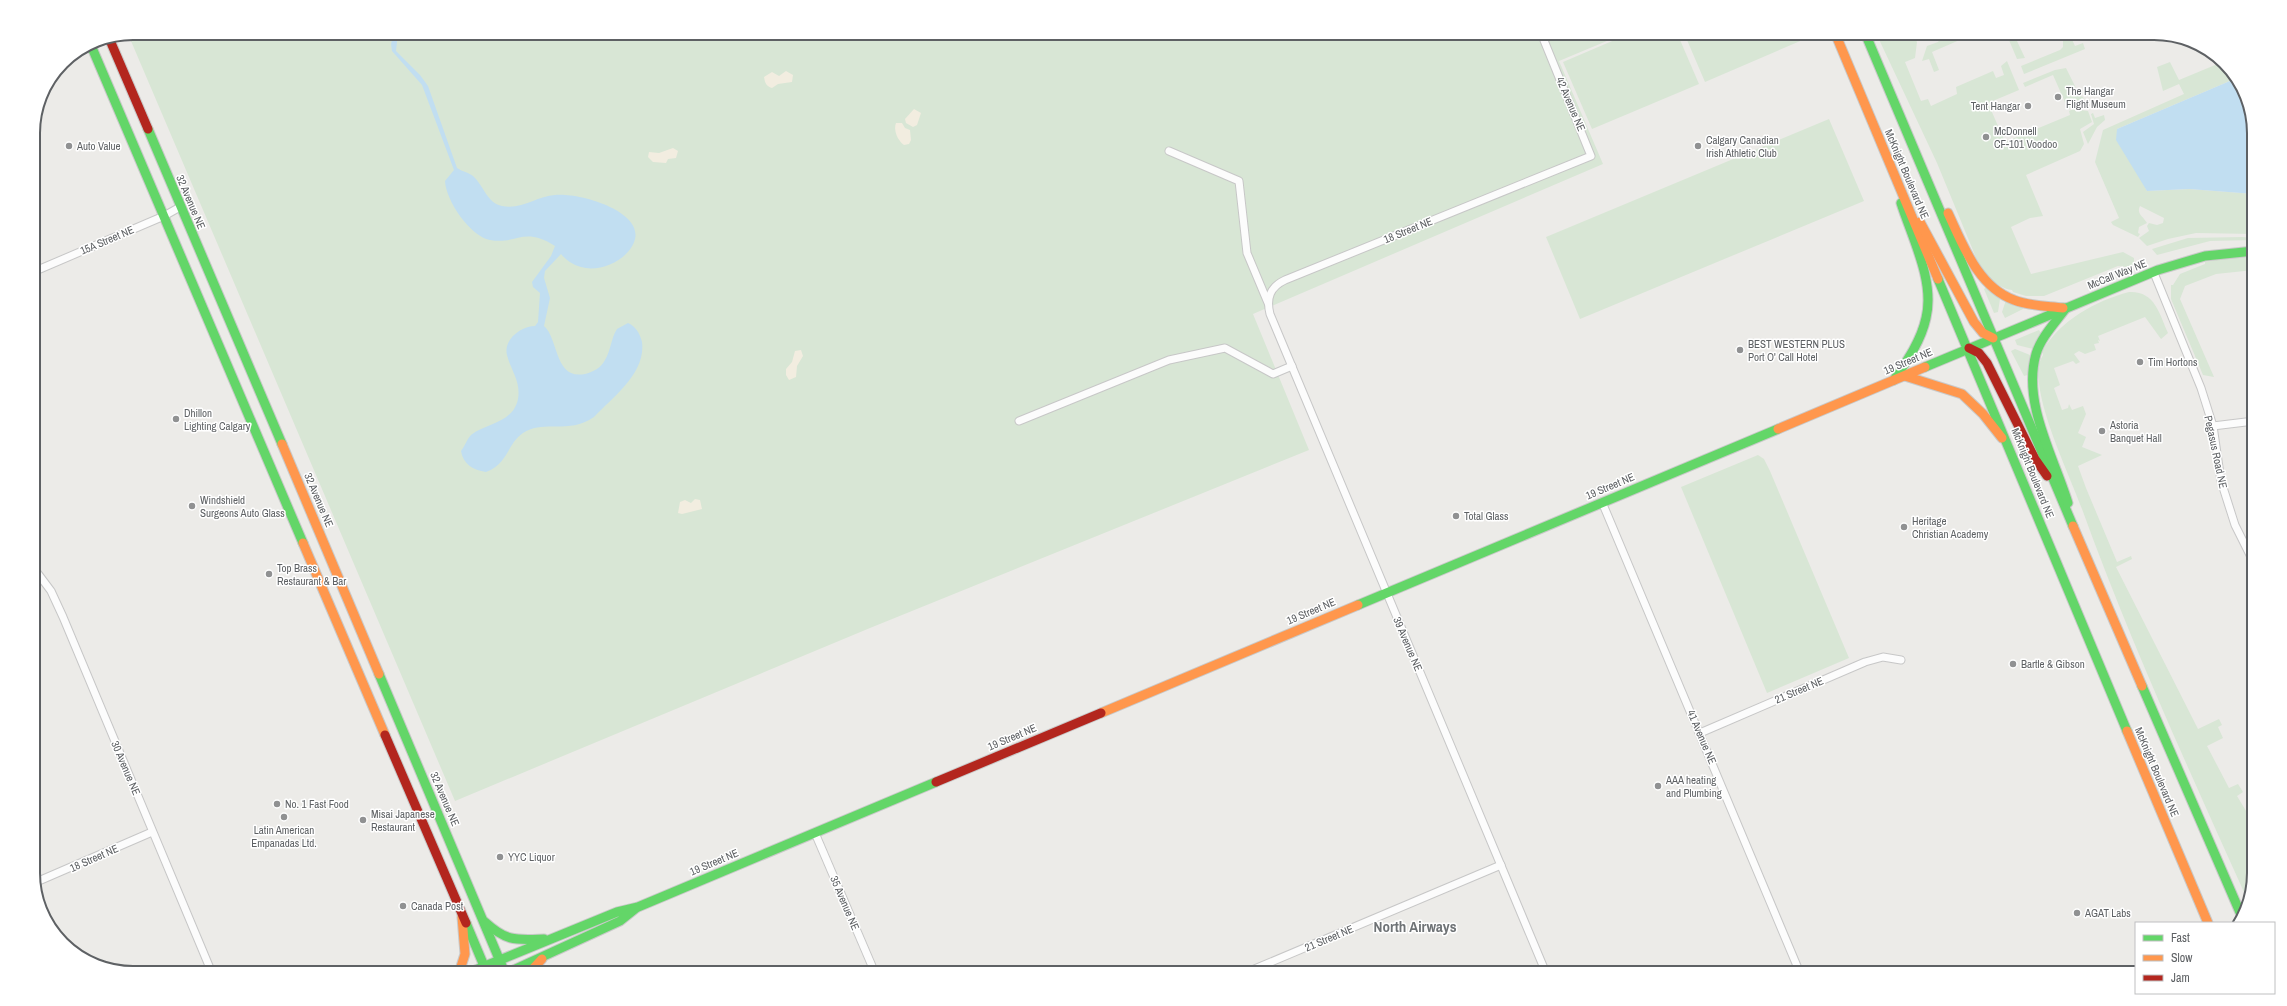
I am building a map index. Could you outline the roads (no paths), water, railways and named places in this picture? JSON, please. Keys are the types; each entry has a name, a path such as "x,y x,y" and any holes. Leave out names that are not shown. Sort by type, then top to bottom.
{"main road":[{"name":"McKnight Boulevard NE","path":"1838,40 1969,348 2208,922"},
{"name":"McKnight Boulevard NE","path":"1868,40 1906,127 2058,493 2239,910"},
{"name":"32 Avenue NE","path":"111,43 305,497 502,966"},
{"path":"92,50 484,966"},
{"path":"1906,127 1979,272 1993,286 2013,299 2066,308 2040,346 2034,367 2033,381 2042,424 2064,488 2076,532"},
{"path":"1884,150 1927,290 1928,306 1924,324 1914,350 1894,380"},
{"path":"1901,189 1930,238 1974,322 1983,333 1993,338"},
{"name":"McCall Way NE","path":"1993,338 2154,272 2211,254 2247,251"},
{"name":"19 Street NE","path":"492,966 549,938 617,912 638,907 1993,338"},
{"path":"1969,348 1979,353 1987,363 2035,458 2058,493"},
{"path":"1905,376 1962,394 1983,414 2011,450"},
{"name":"19 Street NE","path":"522,966 620,921 638,907"},
{"path":"461,912 464,959 462,966"},
{"path":"482,920 501,938 511,941 549,938"},
{"path":"536,966 546,955"}],"street":[{"name":"42 Avenue NE","path":"1544,40 1591,156 1571,164"},
{"path":"1169,152 1239,181 1247,254 1268,304"},
{"name":"18 Street NE","path":"1268,304 1270,291 1278,283 1571,164"},
{"name":"15A Street NE","path":"40,269 164,216 180,207"},
{"name":"Pegasus Road NE","path":"2154,272 2201,388 2212,426 2221,481 2235,525 2247,549"},
{"name":"39 Avenue NE","path":"1268,304 1270,314 1543,966"},
{"path":"1018,421 1169,360 1225,348 1273,374 1292,366"},
{"path":"2212,426 2247,422"},
{"name":"41 Avenue NE","path":"1602,502 1797,966"},
{"name":"30 Avenue NE","path":"40,576 51,591 61,612 209,966"},
{"name":"21 Street NE","path":"1700,733 1865,662 1883,657 1901,660"},
{"name":"18 Street NE","path":"40,880 152,832"},
{"name":"35 Avenue NE","path":"815,833 872,966"},
{"name":"21 Street NE","path":"1262,966 1501,865"}],"water":[{"path":"392,40 397,40 396,51 420,75 428,86 457,168 473,176 489,198 497,204 509,207 523,205 548,196 565,195 578,197 606,205 619,212 629,219 634,229 635,239 632,246 627,253 614,263 597,268 581,267 572,264 561,254 545,271 544,278 550,298 544,326 549,332 562,365 568,371 575,374 585,374 594,371 603,363 617,329 628,323 637,330 642,342 642,353 634,374 619,392 594,417 575,425 539,427 523,433 499,464 486,472 469,466 462,456 461,451 471,435 499,422 511,413 515,407 519,393 517,381 507,355 508,344 519,331 535,326 538,322 540,293 533,287 532,282 551,256 555,246 535,237 521,237 499,241 490,240 482,237 467,225 454,207 446,189 445,181 454,170 422,85 392,51"},
{"path":"2231,80 2240,97 2247,127 2247,193 2189,189 2147,191 2116,140 2117,129"}],"place":[{"name":"The Hangar Flight Museum","path":"2058,97"},
{"name":"Tent Hangar","path":"2028,106"},
{"name":"McDonnell CF-101 Voodoo","path":"1986,137"},
{"name":"Auto Value","path":"69,146"},
{"name":"Calgary Canadian Irish Athletic Club","path":"1698,146"},
{"name":"BEST WESTERN PLUS Port O' Call Hotel","path":"1740,350"},
{"name":"Tim Hortons","path":"2140,362"},
{"name":"Dhillon Lighting Calgary","path":"176,419"},
{"name":"Astoria Banquet Hall","path":"2102,431"},
{"name":"Windshield Surgeons Auto Glass","path":"192,506"},
{"name":"Total Glass","path":"1456,516"},
{"name":"Heritage Christian Academy","path":"1904,527"},
{"name":"Top Brass Restaurant & Bar","path":"269,574"},
{"name":"Bartle & Gibson","path":"2013,664"},
{"name":"AAA heating and Plumbing","path":"1658,786"},
{"name":"No. 1 Fast Food","path":"277,804"},
{"name":"Latin American Empanadas Ltd.","path":"284,817"},
{"name":"Misai Japanese Restaurant","path":"363,820"},
{"name":"YYC Liquor","path":"500,857"},
{"name":"Canada Post","path":"403,906"},
{"name":"AGAT Labs","path":"2077,913"}],"district":[{"name":"North Airways","path":"1415,926"}]}
